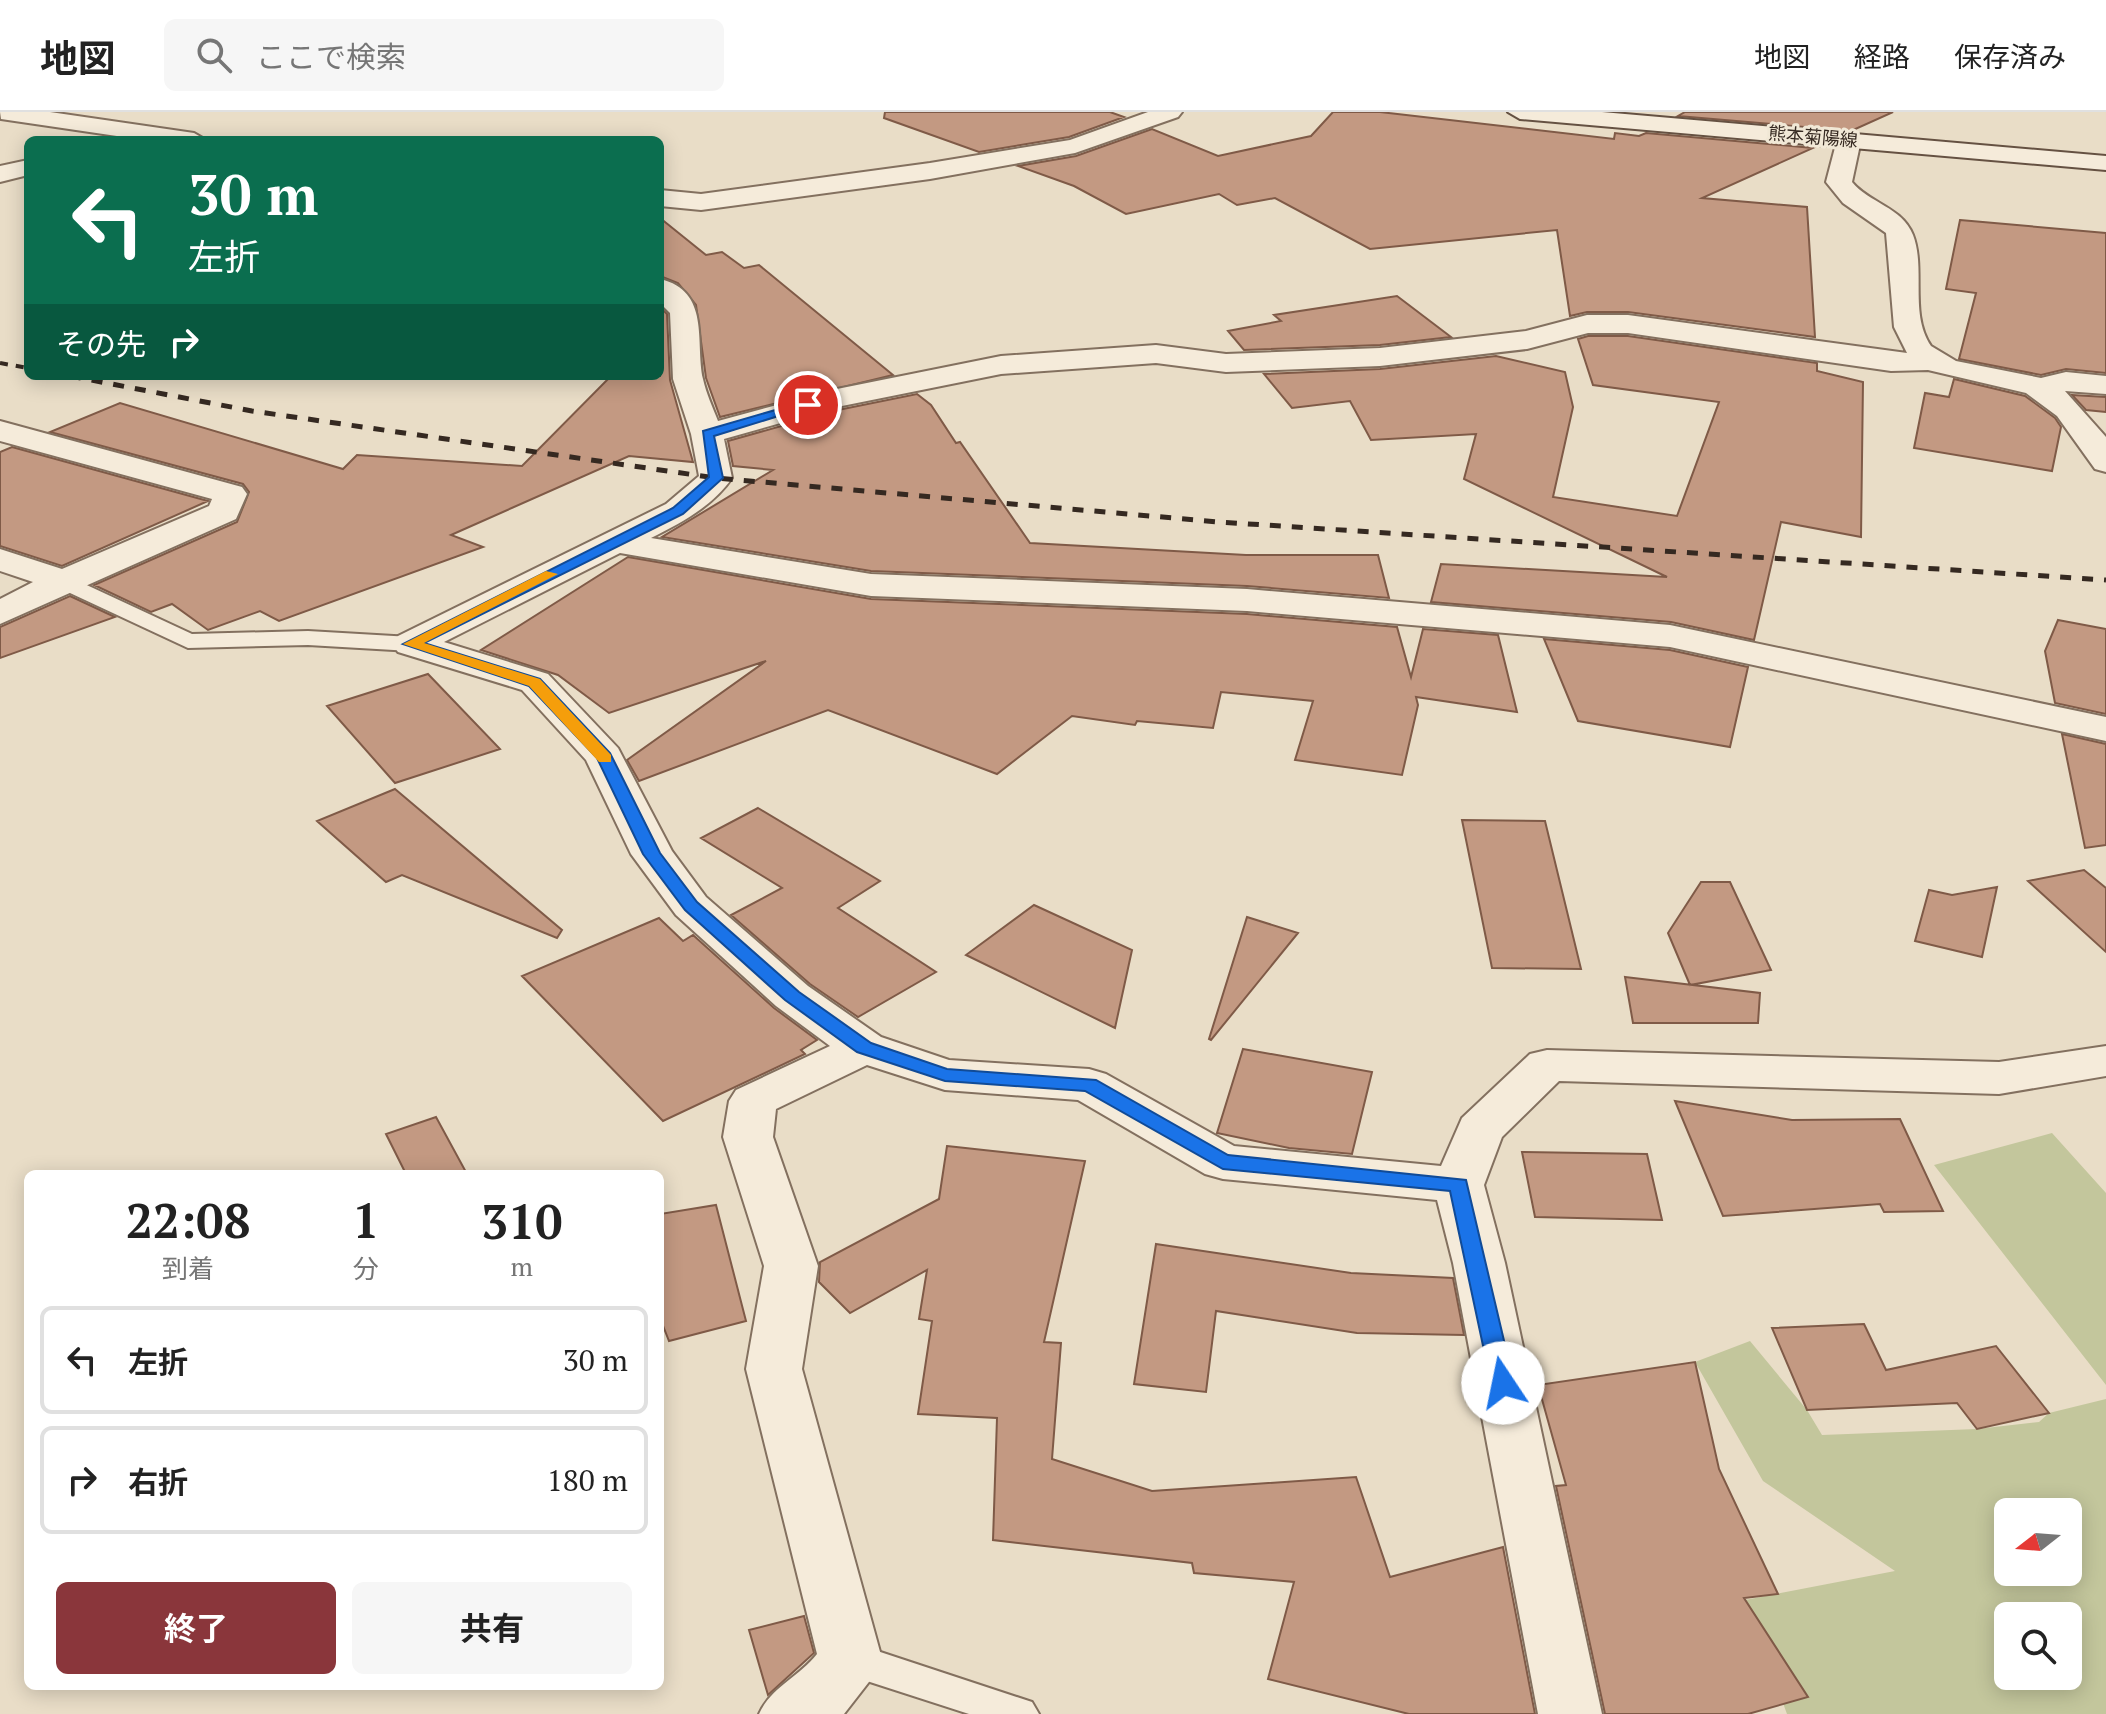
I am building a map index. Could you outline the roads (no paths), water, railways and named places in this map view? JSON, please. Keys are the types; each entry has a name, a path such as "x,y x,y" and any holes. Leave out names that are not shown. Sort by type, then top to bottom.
{"street":[{"path":"1,112 134,136"},
{"path":"664,198 701,202 945,169 1075,146 1170,112"},
{"name":"熊本菊陽線","path":"1520,112 1849,140 1907,134 2106,163"},
{"path":"1849,140 1839,182 1853,199 1883,217 1899,234 1911,336 1921,352 1936,361"},
{"path":"0,174 24,168"},
{"path":"411,644 678,511 716,478 707,434 688,379 684,311 664,291"},
{"path":"707,434 820,402 1001,365 1156,354 1226,363 1380,357 1527,340 1587,324 1628,324 1891,362 1936,361 2039,388 2079,420 2106,462"},
{"path":"2039,388 2066,381 2106,385"},
{"path":"0,431 230,494 224,512 63,581 0,613"},
{"path":"615,542 871,585 1247,600 1670,636 2106,729"},
{"path":"0,559 63,581"},
{"path":"411,644 535,682 604,756 652,854 691,906 792,996 864,1048 945,1075 1089,1085 1223,1162 1459,1185"},
{"path":"791,1714 824,1693 850,1659 774,1369 791,1266 748,1137 753,1101 864,1048"},
{"path":"1570,1714 1479,1263 1459,1185 1480,1130 1547,1065 1999,1078 2106,1061"}],"lane":[{"path":"63,581 188,641 308,638 411,644"},
{"path":"850,1659 1018,1714"}],"railway":[{"path":"0,363 24,367"},
{"path":"91,380 252,411 716,478 1219,522 2106,580"}]}
